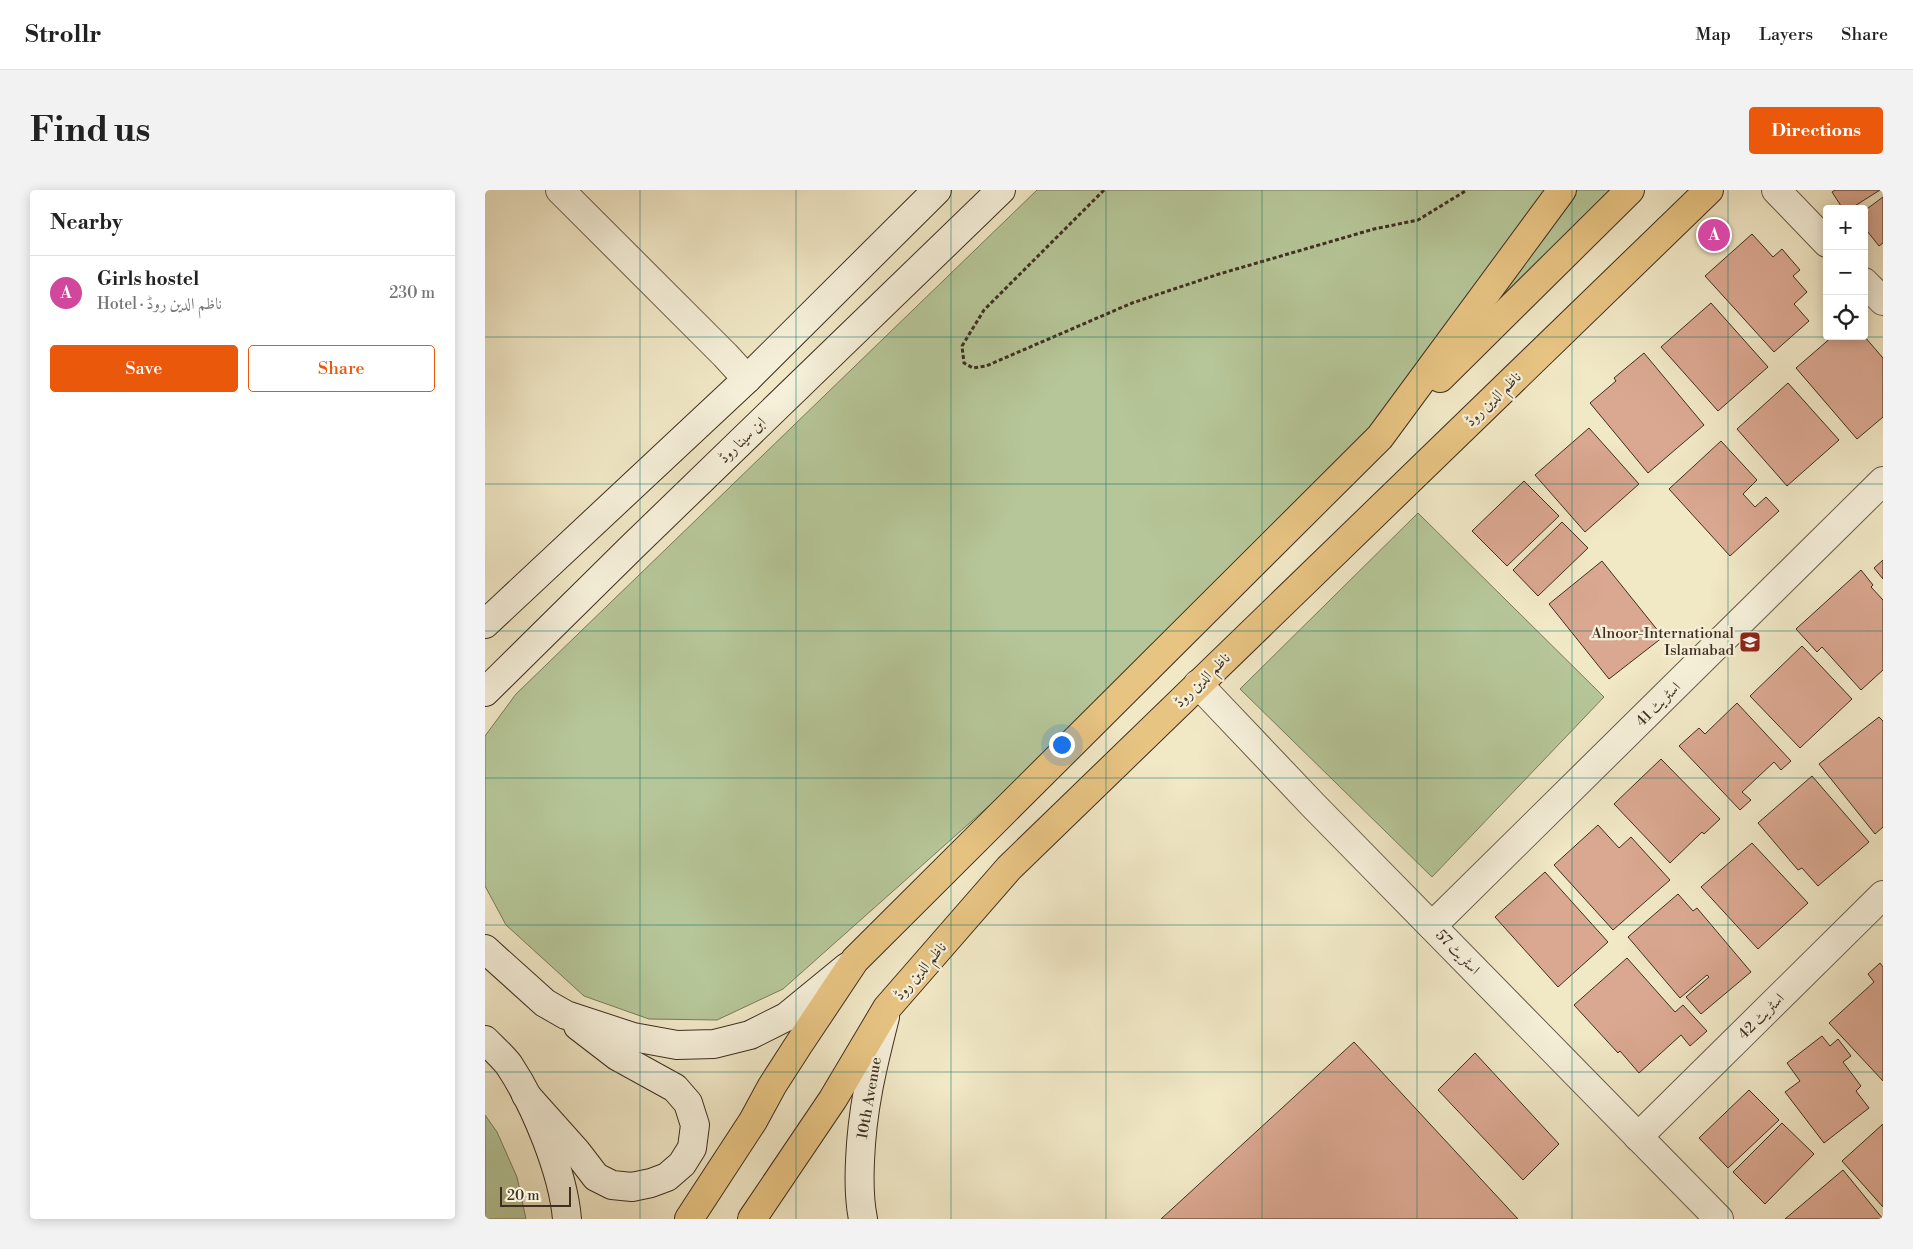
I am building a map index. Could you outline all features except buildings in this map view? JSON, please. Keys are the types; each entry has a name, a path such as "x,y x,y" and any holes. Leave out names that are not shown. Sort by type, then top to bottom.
{"main road":[{"path":"560,190 747,378"},
{"path":"485,624 747,378 937,190"},
{"name":"ابن سینا روڈ","path":"485,692 1001,190"},
{"path":"1380,437 1562,190"},
{"path":"485,949 545,1003 566,1015 633,1038 677,1045 714,1044 750,1034 786,1017 855,960 1630,190"},
{"name":"ناظم الدین روڈ","path":"752,1219 833,1099 887,1008 1009,868 1709,190"},
{"path":"1776,190 1823,239"},
{"path":"1868,286 1883,301"},
{"name":"اسٹریٹ 41","path":"1432,926 1883,481"},
{"name":"اسٹریٹ 57","path":"1198,684 1313,805 1719,1219"},
{"name":"اسٹریٹ 42","path":"1638,1137 1883,895"},
{"path":"689,1219 753,1121 783,1069 855,960"},
{"name":"10th Avenue","path":"863,1219 858,1198 861,1126 867,1091 887,1008"},
{"path":"527,1095 576,1151 596,1178 612,1185 632,1187 667,1177 682,1164 692,1148 695,1125 688,1103 675,1088 617,1056 595,1041 566,1015"},
{"path":"485,1040 508,1063 527,1095 553,1158 565,1199 567,1219"}],"path":[{"path":"1104,190 984,310 962,346 964,362 973,368 986,366 1131,303 1219,274 1374,229 1418,220 1467,190"}],"green space":[{"path":"1037,190 1624,190 1027,772 783,989 717,1020 649,1019 584,996 506,925 485,886 485,736 516,694"},
{"path":"1418,513 1604,697 1432,877 1240,689"},
{"path":"485,1115 497,1132 517,1177 526,1219 485,1219"}],"place":[{"name":"Girls hostel","path":"1714,235"},
{"name":"Alnoor-International Islamabad","path":"1750,642"}]}
